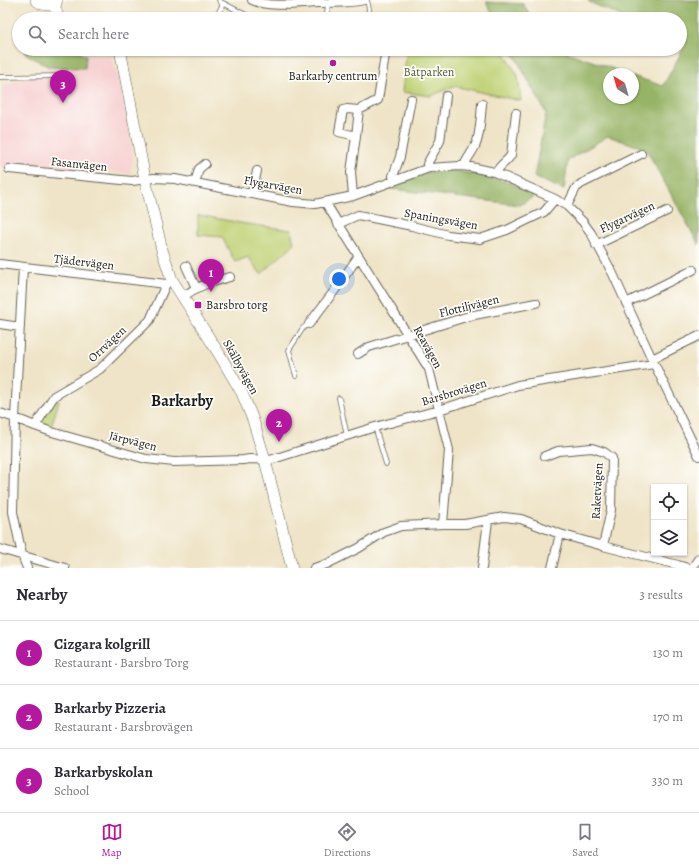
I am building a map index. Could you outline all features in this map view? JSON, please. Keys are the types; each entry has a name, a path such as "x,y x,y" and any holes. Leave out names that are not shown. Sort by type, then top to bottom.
{"street":[{"path":"252,0 268,4 304,2 328,3 360,0"},
{"path":"40,2 51,4 56,1"},
{"path":"56,1 55,8 56,12"},
{"path":"40,2 46,12"},
{"name":"Skälbyvägen","path":"121,56 145,179 169,282 183,297 242,393 253,420 292,568"},
{"path":"356,136 339,132 344,110 359,110 378,100 385,56"},
{"path":"429,168 427,164 440,142 446,96"},
{"path":"394,181 411,99"},
{"path":"464,166 466,160 476,145 482,104"},
{"path":"353,196 351,172 359,110"},
{"path":"496,172 511,155 516,113"},
{"path":"567,206 576,188 581,184 641,154"},
{"path":"196,183 199,169 205,164"},
{"name":"Flygarvägen","path":"145,179 175,179 294,202 315,204 353,196 429,168 464,166 496,172 517,183 555,199 567,206 583,222 613,274 653,362 697,447 699,456"},
{"name":"Fasanvägen","path":"9,169 132,181 140,181 145,179"},
{"path":"252,194 257,171"},
{"name":"Spaningsvägen","path":"338,224 358,216 412,226 448,235 480,239 507,230 544,212 555,199"},
{"name":"Reavägen","path":"325,202 429,369 449,450 443,524"},
{"name":"Flygarvägen","path":"596,245 667,211"},
{"path":"309,324 358,257"},
{"name":"Tjädervägen","path":"0,264 169,282"},
{"path":"186,266 196,288"},
{"path":"23,267 15,418 14,512 22,555 27,568"},
{"path":"626,302 693,270"},
{"path":"183,297 204,284 230,277"},
{"name":"Orrvägen","path":"35,426 54,396 100,369 150,320 169,282"},
{"name":"Flottiljvägen","path":"358,354 369,347 469,316 536,303"},
{"path":"0,324 20,327"},
{"path":"653,362 699,336"},
{"name":"Barsbrovägen","path":"264,460 270,460 518,385 653,362"},
{"name":"Järpvägen","path":"0,413 52,432 146,459 174,462 250,459 264,460"},
{"name":"Raketvägen","path":"545,456 558,451 592,448 604,452 612,458 611,510 603,546"},
{"path":"314,568 326,564 359,548 384,532 401,526 465,524 504,517 521,519 560,534 688,568"},
{"path":"482,568 488,521"},
{"path":"552,568 560,534"},
{"path":"0,549 65,568"},
{"path":"692,568 699,558"}],"lane":[{"path":"367,0 368,12"},
{"path":"219,12 222,6 220,1"},
{"path":"220,1 240,12"},
{"path":"327,12 328,3"},
{"path":"0,77 63,76"},
{"path":"296,376 289,350 303,328 309,324"},
{"path":"339,398 347,436"},
{"path":"375,427 386,464"}],"shaded area":[{"path":"85,56 111,57 128,121 133,159 130,174 101,170 29,166 2,167 0,165 0,119 3,84 6,85"}],"green space":[{"path":"589,0 699,0 699,245 646,149 608,136 568,160 564,190 534,177 546,113 515,56 578,56 611,68 603,68 603,104 639,104 639,78 663,86 679,56 687,56 687,12 612,12 589,2"},
{"path":"486,2 523,4 528,12 491,12"},
{"path":"30,56 86,56 85,68 49,67"},
{"name":"Båtparken","path":"406,56 506,56 518,76 521,101 454,86 431,96 402,92"},
{"path":"449,170 481,175 510,183 536,195 520,205 385,188 428,172"},
{"path":"198,215 246,224 291,230 294,244 261,274 248,257 235,262 222,237 198,235"},
{"path":"57,399 59,401 51,427 39,423"}],"place":[{"name":"Barkarby centrum","path":"333,63"},
{"name":"Barkarbyskolan","path":"63,103"},
{"name":"Cizgara kolgrill","path":"211,292"},
{"name":"Barsbro torg","path":"198,305"},
{"name":"Barkarby Pizzeria","path":"279,442"}],"district":[{"name":"Barkarby","path":"182,401"}]}
